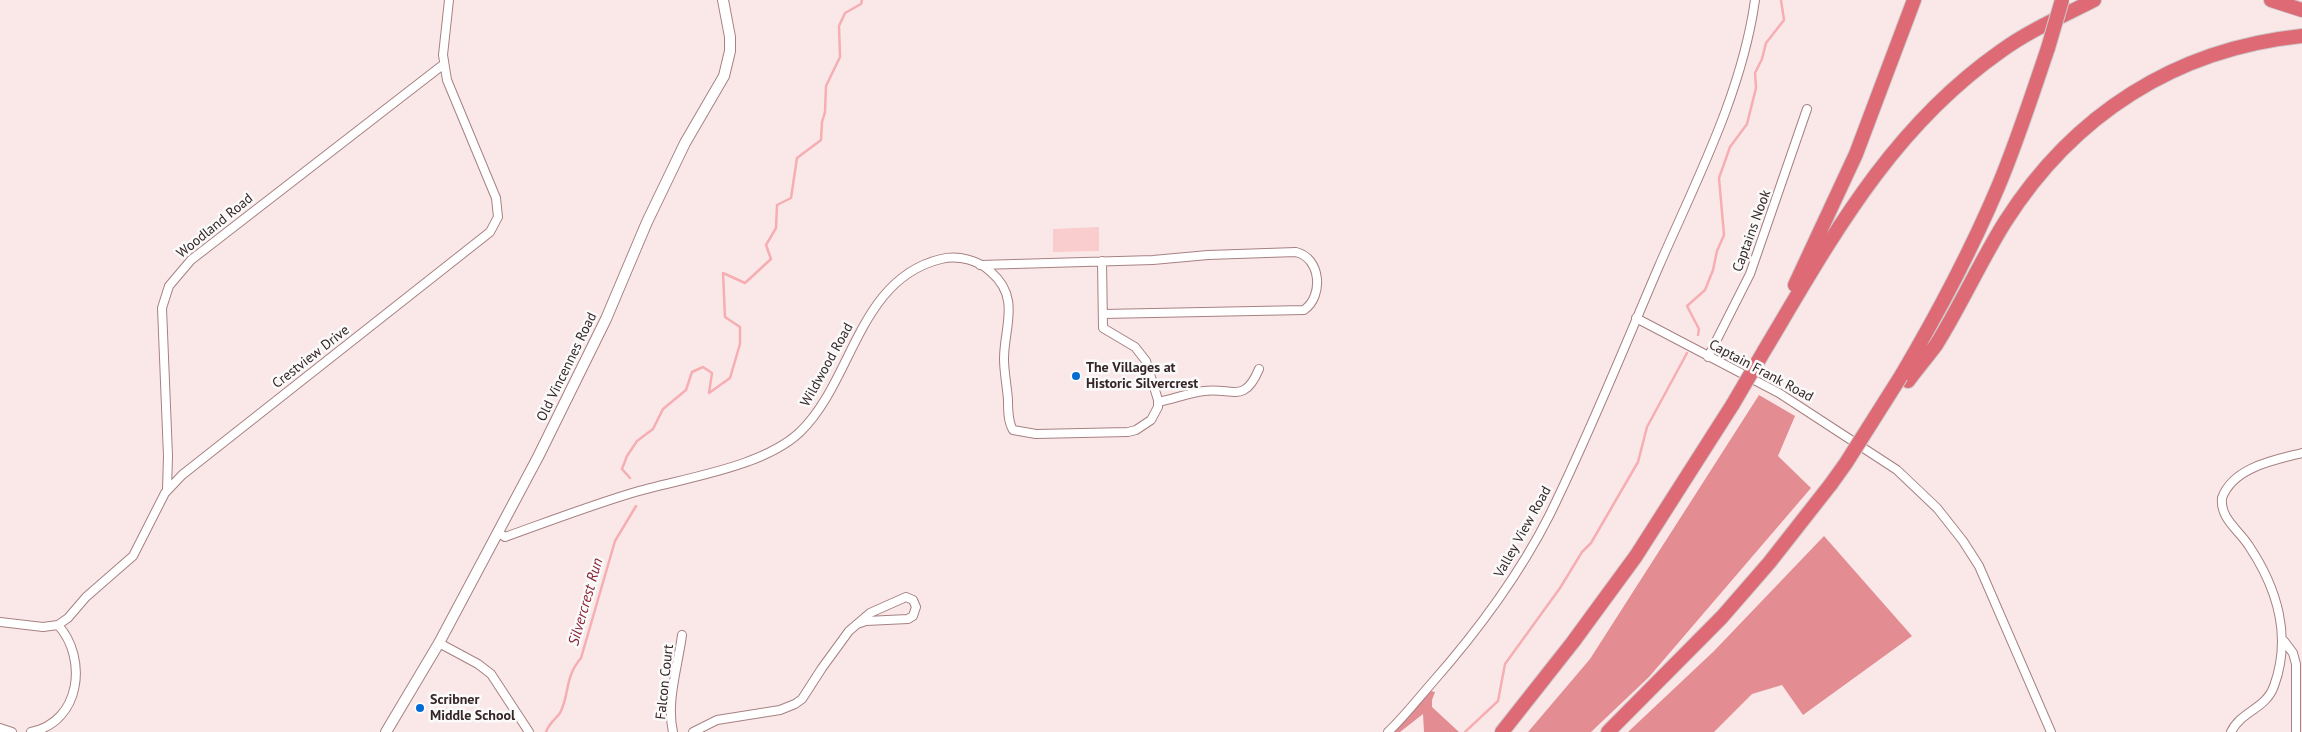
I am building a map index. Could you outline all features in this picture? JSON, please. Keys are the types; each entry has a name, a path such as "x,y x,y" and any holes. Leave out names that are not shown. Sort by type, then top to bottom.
{"highway":[{"path":"1764,351 1856,154 1914,0"},
{"path":"1905,379 1988,209 2023,122 2062,0"},
{"path":"1502,732 1567,650 1636,556 1733,404 1845,216 1904,137 1952,91 2002,50 2034,30 2094,0"},
{"path":"2272,0 2302,10"},
{"path":"1608,732 1722,617 1769,563 1831,484 1905,379 1936,345 2004,223 2053,159 2091,122 2135,90 2184,65 2235,48 2302,36"}],"street":[{"name":"Crestview Drive","path":"58,625 68,618 91,592 133,556 166,490 197,463 490,232 498,216 496,198 451,92 444,64 449,0"},
{"name":"Old Vincennes Road","path":"386,732 439,643 482,560 499,533 574,388 606,319 647,222 685,143 724,76 729,58 730,37 723,0"},
{"path":"1636,318 1727,105 1743,55 1755,0"},
{"name":"Woodland Road","path":"166,490 168,456 162,308 169,286 191,260 444,64"},
{"name":"Captains Nook","path":"1708,357 1750,274 1807,108"},
{"path":"980,264 1102,262 1208,255 1296,252 1303,254 1314,264 1317,290 1310,305 1297,311 1103,314"},
{"name":"Wildwood Road","path":"499,533 505,537 632,493 745,462 778,448 798,433 818,410 866,320 893,288 912,272 934,261 956,258 980,264 992,272 1006,294 1010,314 1004,357 1009,420 1011,427 1016,432 1136,430 1151,420 1155,414 1158,402"},
{"path":"1102,262 1103,328 1135,347 1141,354 1155,387 1158,402 1203,391 1232,394 1244,391 1254,381 1259,369"},
{"name":"Captain Frank Road","path":"1636,318 1779,393 1841,431 1897,470 1937,508 1963,541 1979,566 2050,732"},
{"name":"Valley View Road","path":"1388,732 1452,660 1521,566 1568,476 1636,318"},
{"path":"2231,732 2240,720 2264,704 2272,692 2284,641 2282,619 2275,598 2248,545 2225,515 2222,501 2230,484 2245,472 2273,460 2302,453"},
{"path":"693,732 717,720 780,710 795,704 802,699 822,668 857,624 870,613 903,598 911,598 916,606 913,616 908,619 866,621 857,624"},
{"path":"0,622 43,627 58,625 68,639 76,663 74,691 67,708 51,725 31,732"},
{"name":"Falcon Court","path":"673,732 671,721 672,706 682,636"},
{"path":"2284,641 2293,653 2296,664 2296,732"},
{"path":"439,643 478,664 491,674 529,732"},
{"path":"0,728 12,732"}],"shaded area":[{"path":"1099,227 1099,251 1053,252 1053,229"},
{"path":"1759,395 1795,416 1778,456 1811,488 1649,677 1591,732 1528,732 1590,659"},
{"path":"1824,536 1912,636 1803,715 1782,685 1752,694 1714,732 1628,732 1714,651"},
{"path":"1431,691 1435,692 1432,707 1459,732 1424,732 1423,714 1400,732 1394,732"}],"waterway":[{"name":"Silvercrest Run","path":"630,478 622,469 627,456 637,441 653,429 663,409 686,390 692,372 703,367 712,373 709,393 730,378 740,344 740,327 725,317 723,273 745,283 771,259 766,245 776,228 777,205 791,198 797,158 821,140 826,86 840,57 839,26 845,13 861,4 862,0"},
{"path":"1698,335 1699,329 1687,306 1705,290 1724,235 1719,178 1730,147 1747,124 1756,88 1755,73 1762,59 1766,43 1784,20 1781,0"},
{"path":"1465,732 1498,701 1505,664 1560,588 1582,552 1591,543 1638,462 1647,427 1687,353"},
{"name":"Silvercrest Run","path":"546,732 550,724 560,713 572,672 581,658 615,541 636,506"}],"place":[{"name":"The Villages at Historic Silvercrest","path":"1076,376"},
{"name":"Scribner Middle School","path":"420,708"}]}
